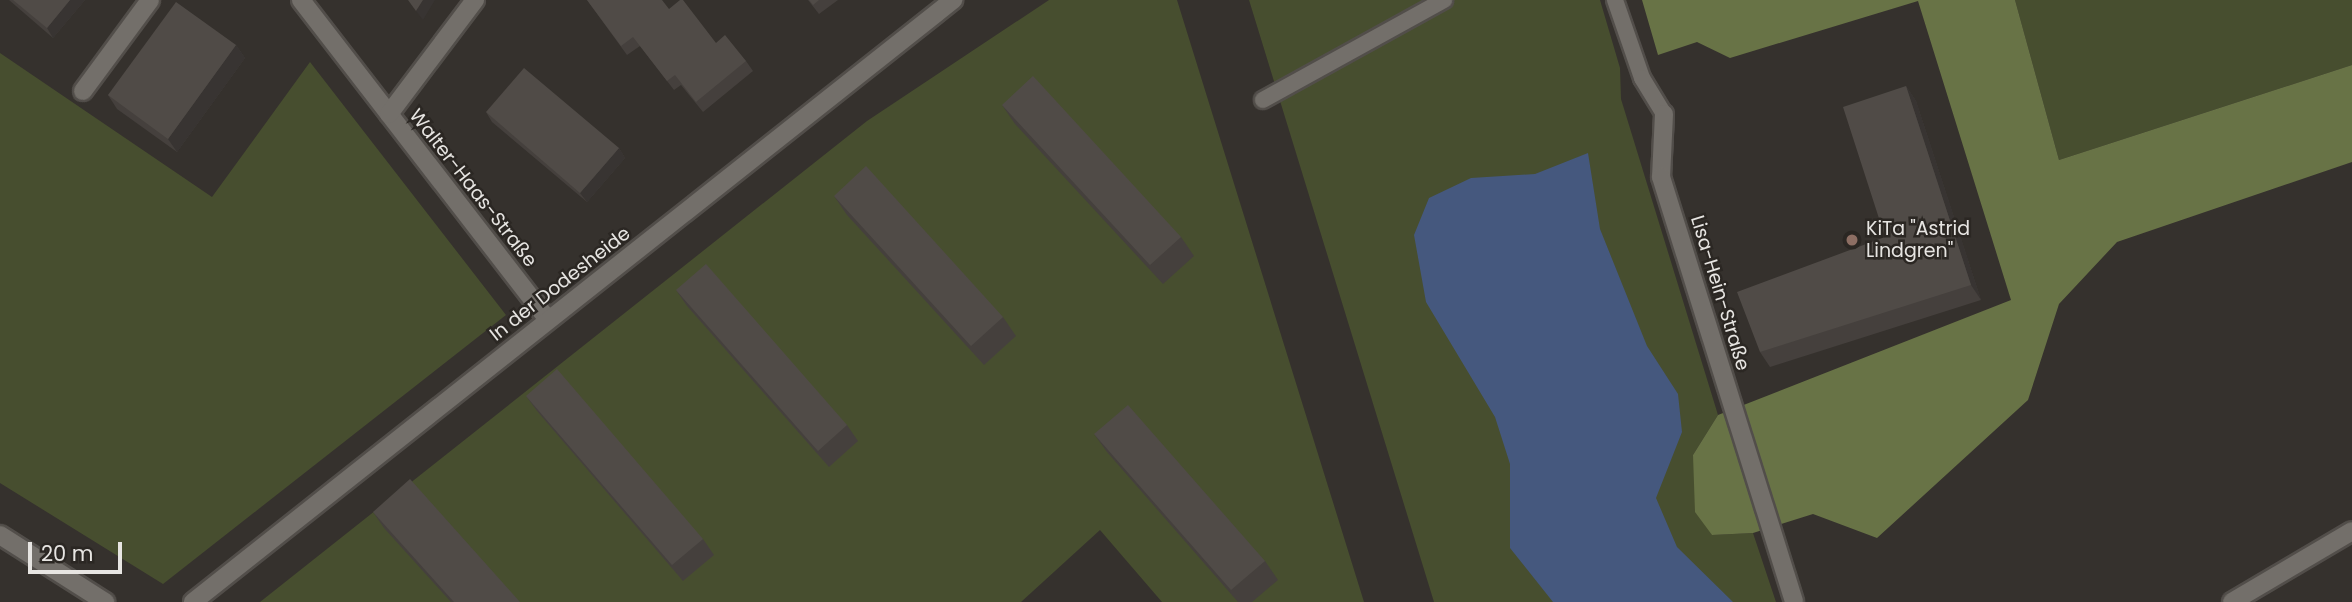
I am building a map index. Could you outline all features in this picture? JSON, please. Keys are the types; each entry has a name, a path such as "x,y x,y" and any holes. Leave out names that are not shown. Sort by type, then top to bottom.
{"street":[{"path":"83,91 150,0"},
{"name":"Walter-Haas-Straße","path":"301,0 548,320"},
{"name":"Walter-Haas-Straße","path":"389,114 475,0"},
{"name":"In der Dodesheide","path":"193,602 953,0"},
{"name":"Lisa-Hein-Straße","path":"1664,114 1661,177 1794,602"},
{"path":"2232,602 2352,531"},
{"path":"0,535 105,602"}],"lane":[{"path":"1263,100 1444,0"},
{"name":"Lisa-Hein-Straße","path":"1615,0 1642,78 1664,114"}],"green space":[{"path":"1049,0 1177,0 1364,602 1162,602 1100,530 1021,602 260,602 867,121"},
{"path":"1249,0 1600,0 1620,68 1621,99 1718,415 1693,455 1712,535 1753,533 1776,602 1434,602"},
{"path":"1642,0 2015,0 2059,160 2352,65 2352,162 2117,242 2059,304 2028,400 1877,538 1813,514 1753,533 1712,535 1695,512 1693,455 1718,415 2011,300 1918,1 1730,58 1697,42 1658,55"},
{"path":"2015,0 2352,0 2352,65 2059,160"},
{"path":"0,53 212,197 310,62 506,315 163,584 0,483"}],"water":[{"path":"1588,153 1600,229 1647,346 1678,394 1682,432 1656,498 1677,547 1733,602 1553,602 1510,548 1510,464 1495,417 1426,302 1414,235 1429,198 1471,178 1535,174"}],"building":[{"path":"13,0 70,0 47,28"},
{"path":"408,0 423,0 416,11"},
{"path":"587,0 662,0 669,9 683,0 716,43 725,35 746,61 696,102 675,75 667,81 633,37 621,46"},
{"path":"176,2 236,45 168,139 108,95"},
{"path":"524,68 619,148 580,193 486,112"},
{"path":"1033,76 1181,237 1150,265 1002,105"},
{"path":"1906,86 1971,285 1760,352 1737,292 1885,237 1843,107"},
{"path":"866,166 1003,317 971,346 834,196"},
{"path":"706,264 847,425 818,451 676,290"},
{"path":"557,369 703,539 672,565 526,396"},
{"path":"1128,405 1265,561 1231,590 1094,434"},
{"path":"410,479 520,602 454,602 373,512"}],"place":[{"name":"KiTa \"Astrid Lindgren\"","path":"1852,240"}]}
